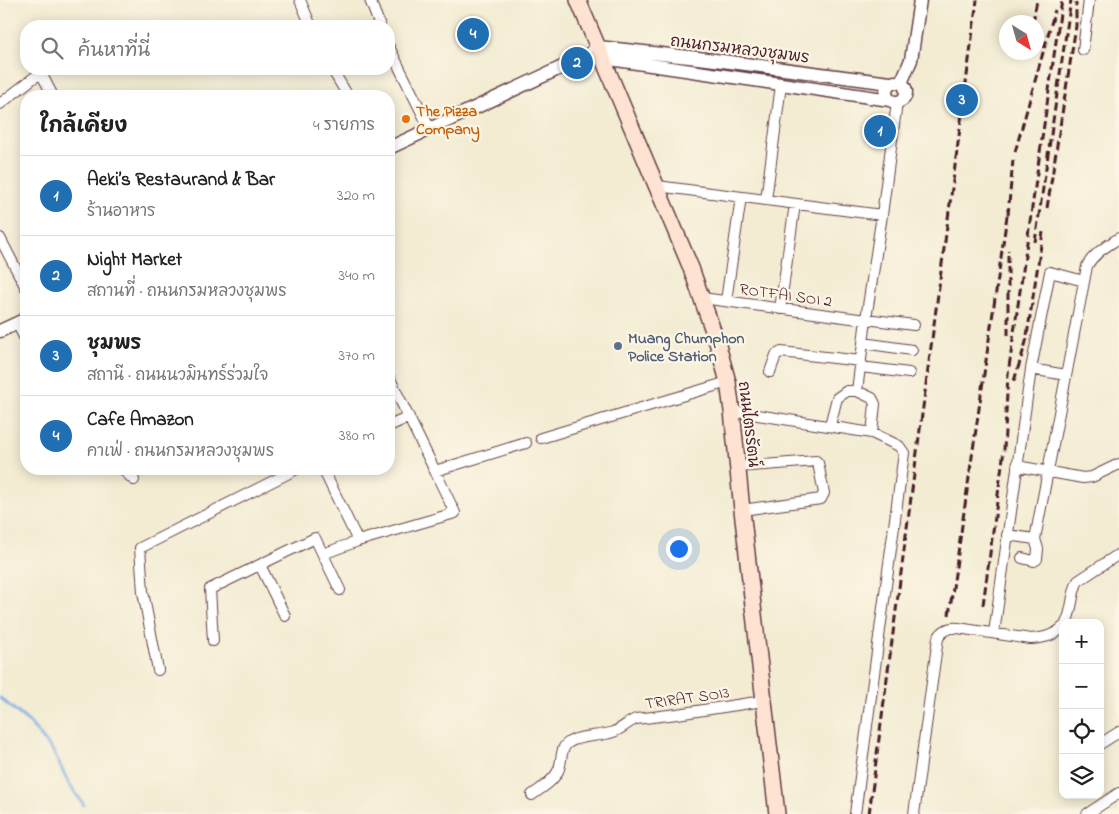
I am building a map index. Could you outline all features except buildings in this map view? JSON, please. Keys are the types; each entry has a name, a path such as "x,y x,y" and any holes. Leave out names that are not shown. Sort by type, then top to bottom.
{"main road":[{"name":"ถนนไตรรัตน์","path":"578,0 596,54 657,186 702,298 728,382 777,814"}],"street":[{"path":"300,0 308,20"},
{"path":"370,0 378,20"},
{"path":"857,391 882,215 893,101 886,92 886,88 896,83 911,60 920,0"},
{"path":"1083,50 1089,0"},
{"path":"395,145 596,54"},
{"name":"ถนนกรมหลวงชุมพร","path":"596,54 707,59 896,83"},
{"name":"ถนนกรมหลวงชุมพร","path":"596,54 704,74 893,101"},
{"path":"395,59 430,129"},
{"path":"704,74 707,59"},
{"path":"766,200 784,70"},
{"path":"1,103 38,75"},
{"path":"45,75 51,90"},
{"path":"336,75 344,90"},
{"path":"893,101 903,99 906,93 905,86 896,83"},
{"path":"657,186 882,215"},
{"path":"726,301 742,197"},
{"path":"780,308 796,204"},
{"path":"0,238 20,276"},
{"path":"1022,558 1034,561 1037,559 1038,549 1035,539 1087,266 1091,259 1119,238"},
{"path":"994,633 1031,368 1050,272 1084,281"},
{"name":"ROTFAI SOI 2","path":"702,298 914,325"},
{"path":"0,331 20,322"},
{"path":"863,343 912,350"},
{"path":"770,372 776,355 781,352 909,373"},
{"path":"1031,368 1066,375"},
{"path":"541,438 728,382"},
{"path":"323,554 358,541 455,513 395,389"},
{"path":"830,426 837,398 847,391 857,391 868,395 875,404 872,433"},
{"path":"732,411 872,433 900,446 904,453 855,814"},
{"path":"395,423 409,417"},
{"path":"435,471 526,443"},
{"path":"738,467 816,461 824,493 822,499 742,510"},
{"path":"1017,466 1083,478 1099,474 1119,464"},
{"path":"129,475 134,480"},
{"path":"158,670 143,592 140,548 285,475"},
{"path":"326,475 358,541"},
{"path":"1007,535 1035,539"},
{"path":"212,641 210,589 315,538 340,590"},
{"path":"1068,619 1074,588 1078,581 1119,554"},
{"path":"260,565 286,616"},
{"path":"914,814 938,638 943,630 952,627 1030,639 1052,635 1059,630"},
{"name":"TRIRAT SOI3","path":"532,794 551,781 558,772 561,764 562,748 574,740 613,733 626,727 636,718 763,701"},
{"path":"1104,741 1119,732"},
{"path":"1087,814 1119,793"}],"waterway":[{"path":"0,698 29,722 53,751 69,784 84,805"}],"railway":[{"path":"869,814 977,0"},
{"path":"1034,15 1037,0"},
{"path":"983,605 1004,450 1008,374 1062,0"},
{"path":"1035,242 1071,0"},
{"path":"1047,208 1076,26 1076,2"},
{"path":"1015,152 1055,10"},
{"path":"1008,215 1013,160"},
{"path":"949,615 1008,209"},
{"path":"1014,381 1026,342 1043,232"},
{"path":"1008,250 1008,335"}],"place":[{"name":"Cafe Amazon","path":"473,34"},
{"name":"Night Market","path":"577,63"},
{"name":"ชุมพร","path":"962,100"},
{"name":"The Pizza Company","path":"406,119"},
{"name":"Aeki’s Restaurand & Bar","path":"880,131"},
{"name":"Muang Chumphon Police Station","path":"618,346"}]}
